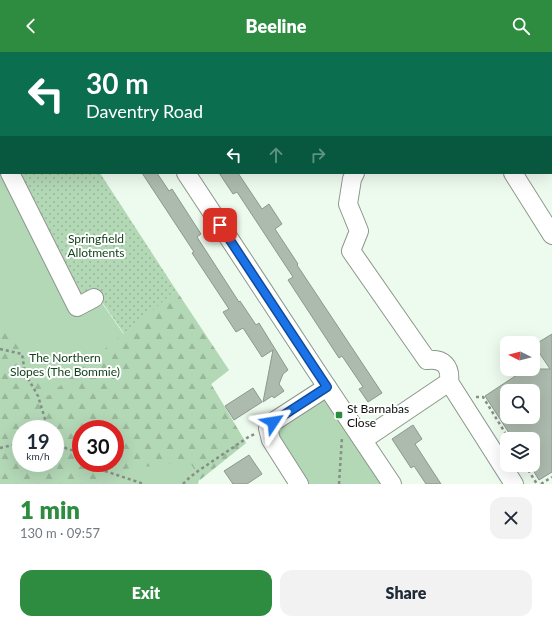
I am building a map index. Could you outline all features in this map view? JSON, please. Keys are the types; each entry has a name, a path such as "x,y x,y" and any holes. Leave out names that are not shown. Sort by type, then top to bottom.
{"street":[{"path":"10,174 77,307 94,298"},
{"path":"187,174 392,484"},
{"path":"354,174 352,179 348,204 359,231 352,251 427,360 435,359 443,362 448,368 450,374 449,382 514,484"},
{"path":"514,174 552,235"},
{"path":"363,440 449,382"},
{"path":"297,483 271,440 268,428 273,422 327,387"}],"path":[{"path":"0,349 22,354 25,373 38,396 45,420"},
{"path":"339,484 342,426 350,421"},
{"path":"183,484 194,474 250,436 268,428"},
{"path":"0,448 12,445"},
{"path":"107,472 144,484"},
{"path":"529,472 537,484"},
{"path":"541,484 552,477"}],"green space":[{"name":"The Northern Slopes (The Bommie)","path":"0,174 13,174 76,299 92,289 125,336 229,370 211,384 246,443 199,480 198,484 0,484"},
{"name":"Springfield Allotments","path":"14,174 101,174 176,290 125,335 92,288 76,298"},
{"path":"176,290 229,370 211,384 246,443 200,480 190,462 124,469 124,420 72,420 72,472 105,472 106,484 0,484 0,318 48,396"},
{"path":"324,396 382,484 305,484 270,430"}],"building":[{"path":"143,174 158,174 169,191 172,189 201,234 197,237 239,302 240,301 256,325 259,323 288,370 283,374 279,384 284,391 274,398 272,396 263,402 273,350 262,357 243,328 236,332 223,312 229,309 192,253 194,252"},
{"path":"220,174 239,174 262,209 269,204 282,224 275,229 298,264 297,265 382,393 368,402 359,389 363,387 342,356 339,358 288,280 293,277 237,192 233,194"},
{"path":"552,334 552,472 539,480 534,472 540,472 540,432 508,432 503,424 540,424 540,384 503,384 515,376 540,376 540,369 550,369 540,354 540,341"},
{"path":"500,386 500,419 485,396"},
{"path":"253,388 262,402 234,420 225,406"},
{"path":"413,425 422,439 415,444 441,484 426,484 414,466 411,468 392,439"},
{"path":"249,455 262,474 247,484 233,484 224,471"}],"place":[{"name":"St Barnabas Close","path":"339,415"}],"route":[{"path":"220,225 327,387 273,422"}]}
